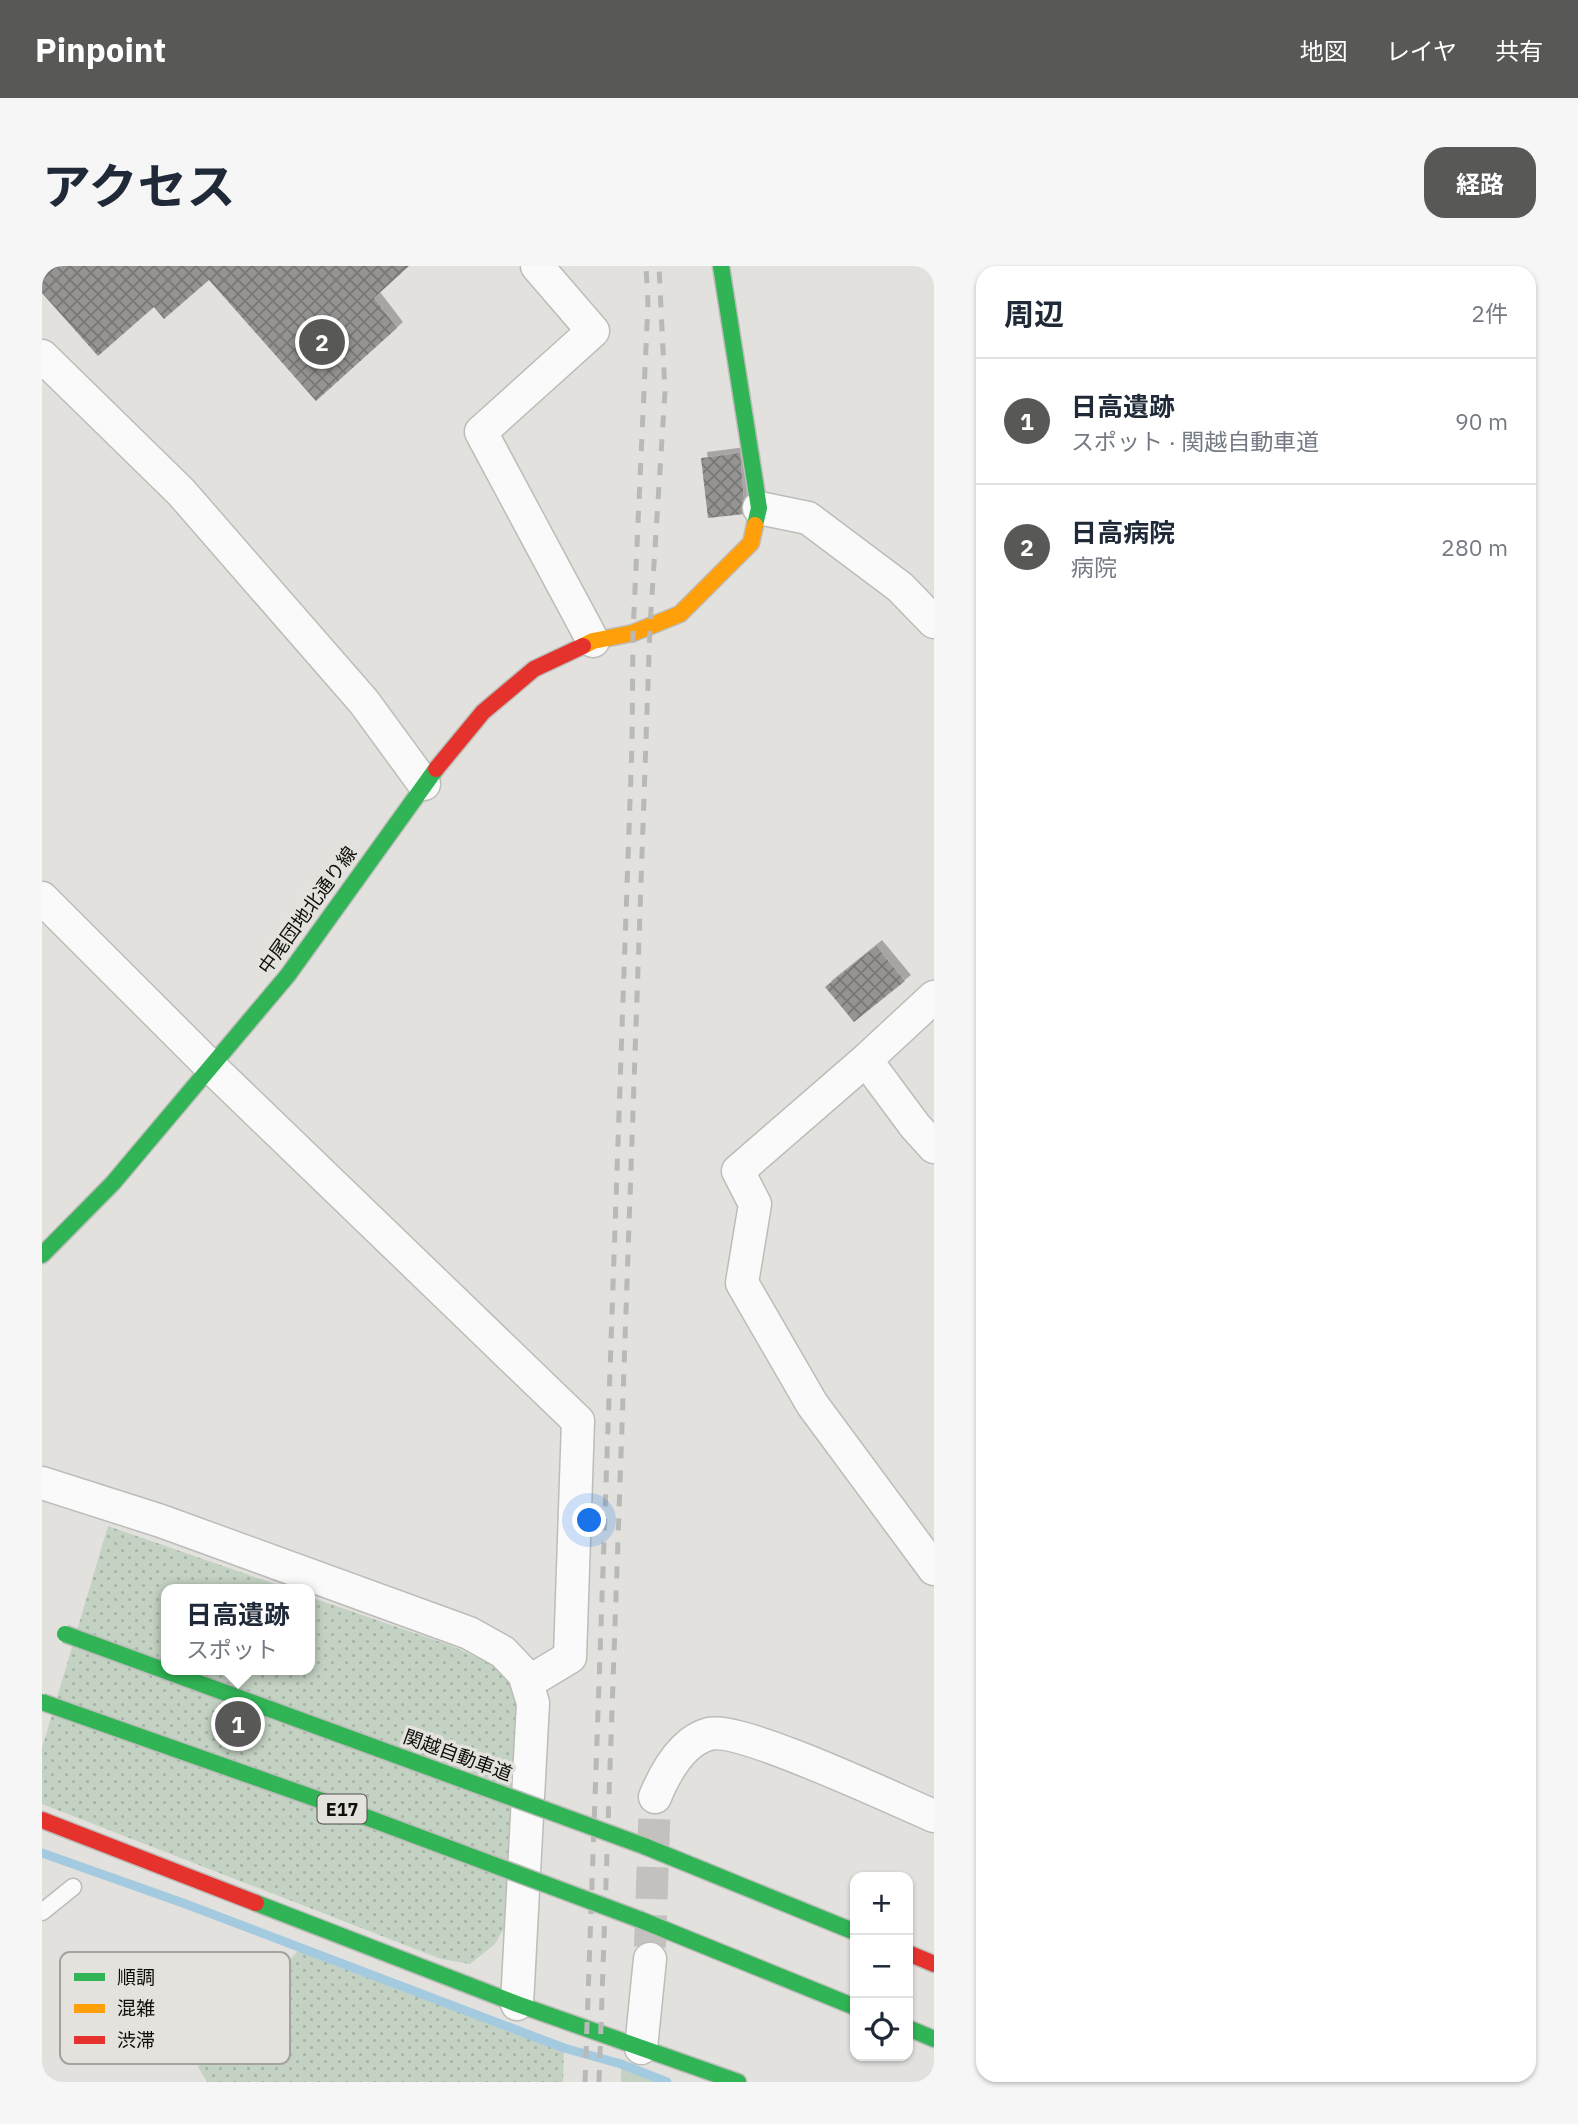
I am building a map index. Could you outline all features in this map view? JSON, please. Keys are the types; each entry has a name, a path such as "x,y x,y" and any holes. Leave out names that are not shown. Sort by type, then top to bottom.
{"main road":[{"path":"721,266 759,508"},
{"name":"中尾団地北通り線","path":"42,1255 113,1183 288,975 424,784 483,712 534,669 593,641 633,633 680,614 751,543 759,508"},
{"name":"関越自動車道","path":"59,1632 161,1669"},
{"name":"関越自動車道","path":"177,1675 644,1846 850,1930"},
{"name":"E17","path":"42,1702 331,1804 641,1920 850,2005"},
{"path":"42,1820 517,2004 738,2082"},
{"path":"913,1955 934,1964"},
{"path":"913,2030 934,2039"}],"street":[{"path":"537,266 593,331 481,432 593,641"},
{"path":"42,356 181,492 364,702 424,784"},
{"path":"759,508 808,518 900,587 934,622"},
{"path":"42,898 211,1067 578,1421 570,1657 527,1683"},
{"path":"934,996 866,1060 738,1171 755,1204 742,1283 812,1404 934,1569"},
{"path":"866,1060 915,1126 934,1146"},
{"path":"42,1483 161,1521 469,1633 503,1652 524,1674 533,1703 517,2004"},
{"path":"655,1797 665,1774 683,1751 707,1735 722,1733 762,1744 934,1816"},
{"path":"641,2048 650,1959"}],"lane":[{"path":"42,1912 73,1887"}],"green space":[{"path":"108,1526 275,1584 161,1584 161,1675 315,1675 315,1599 452,1646 490,1663 515,1690 522,1726 509,1919 495,1944 470,1964 441,1959 42,1804 42,1748"},
{"path":"300,1948 564,2048 563,2082 207,2082 198,2067 201,2064 290,2064 290,1960"},
{"path":"621,2064 666,2082 621,2082"}],"building":[{"path":"42,266 409,266 374,298 397,328 316,401 209,280 164,319 154,307 98,356 42,293"},
{"path":"740,453 745,514 708,518 701,458"},
{"path":"876,946 905,981 854,1022 825,987"}],"waterway":[{"path":"42,1853 183,1903 564,2048 621,2064 667,2082"}],"tunnel":[{"path":"650,1947 655,1797"}],"railway":[{"path":"585,2082 632,744 633,633 648,303 646,266"},
{"path":"599,2082 650,626 665,392 659,266"}],"traffic: fast":[{"path":"721,266 759,508 755,525"},
{"path":"42,1255 113,1183 288,975 436,769"},
{"path":"65,1634 161,1669"},
{"path":"177,1675 644,1846"},
{"path":"42,1702 331,1804 641,1920"},
{"path":"644,1846 850,1930"},
{"path":"256,1903 517,2004 738,2082"},
{"path":"641,1920 850,2005"},
{"path":"913,2030 934,2039"}],"traffic: slow":[{"path":"583,646 593,641 633,633 680,614 751,543 755,525"}],"traffic: jam":[{"path":"436,769 483,712 534,669 583,646"},
{"path":"42,1820 256,1903"},
{"path":"913,1955 934,1964"}],"place":[{"name":"日高病院","path":"322,342"},
{"name":"日高遺跡","path":"238,1724"}]}
